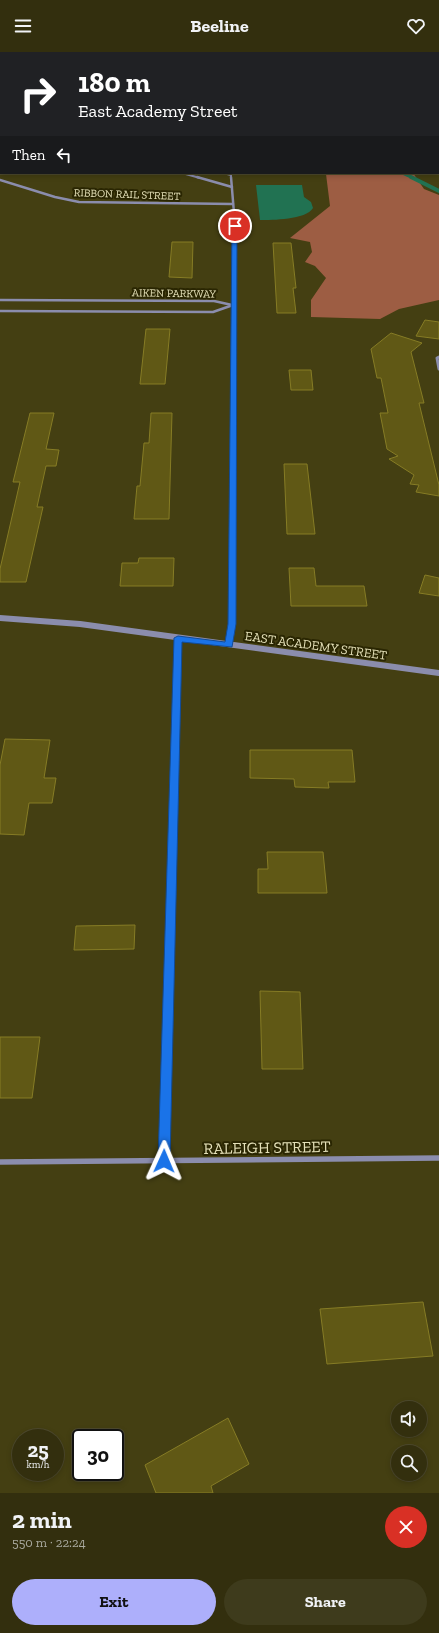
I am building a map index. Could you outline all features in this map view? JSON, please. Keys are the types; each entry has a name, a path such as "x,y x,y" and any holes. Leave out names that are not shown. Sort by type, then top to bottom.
{"street":[{"path":"186,174 232,187"},
{"path":"226,174 231,175 236,237 233,306 232,616 229,645"},
{"name":"RIBBON RAIL STREET","path":"0,180 55,197 79,202 233,204"},
{"name":"AIKEN PARKWAY","path":"0,300 214,300 233,306"},
{"name":"AIKEN PARKWAY","path":"0,311 213,312 233,306"},
{"path":"439,357 437,358 439,369"},
{"name":"EAST ACADEMY STREET","path":"0,618 72,624 439,673"},
{"path":"164,1161 178,638"},
{"name":"RALEIGH STREET","path":"0,1162 439,1158"}],"shaded area":[{"path":"326,174 414,174 424,189 439,195 439,300 399,309 380,319 311,317 311,300 326,278 315,266 305,262 312,252 310,242 290,238 330,206"},
{"path":"256,185 302,185 304,197 311,202 313,208 309,212 296,217 260,220"}],"building":[{"path":"172,242 193,242 192,278 169,277"},
{"path":"273,243 291,243 296,288 293,288 296,313 277,313"},
{"path":"425,320 439,322 439,339 416,336"},
{"path":"146,329 170,329 165,384 140,384"},
{"path":"391,333 422,343 411,352 424,403 419,403 439,485 439,496 416,492 419,485 410,484 414,475 389,459 398,456 387,449 380,413 388,413 381,378 377,378 371,349"},
{"path":"289,370 311,370 313,390 291,390"},
{"path":"30,413 54,413 46,449 59,450 56,466 46,466 37,507 43,507 26,582 0,582 0,569 20,482 13,482"},
{"path":"151,413 172,413 169,519 134,519 137,486 140,486 144,443 149,443"},
{"path":"284,464 307,464 315,534 287,534"},
{"path":"139,558 174,558 173,586 120,586 122,563 138,563"},
{"path":"289,568 314,568 316,586 364,586 367,606 291,606"},
{"path":"425,575 439,578 439,596 419,593"},
{"path":"5,739 50,740 44,778 56,778 52,803 29,803 24,835 0,834 0,765"},
{"path":"250,750 352,750 355,782 328,782 329,788 295,787 294,779 250,778"},
{"path":"267,852 323,852 327,893 258,893 258,869 268,869"},
{"path":"135,925 134,949 74,950 76,926"},
{"path":"260,991 300,992 303,1069 262,1069"},
{"path":"0,1037 40,1037 32,1098 0,1098"},
{"path":"423,1302 433,1356 327,1364 320,1309"},
{"path":"228,1418 249,1464 211,1486 213,1493 156,1493 145,1465"}],"waterway":[{"path":"404,174 413,178"},
{"path":"413,178 439,191"}],"route":[{"path":"164,1161 178,638 229,645 232,624 233,306 236,237 235,226"}]}
